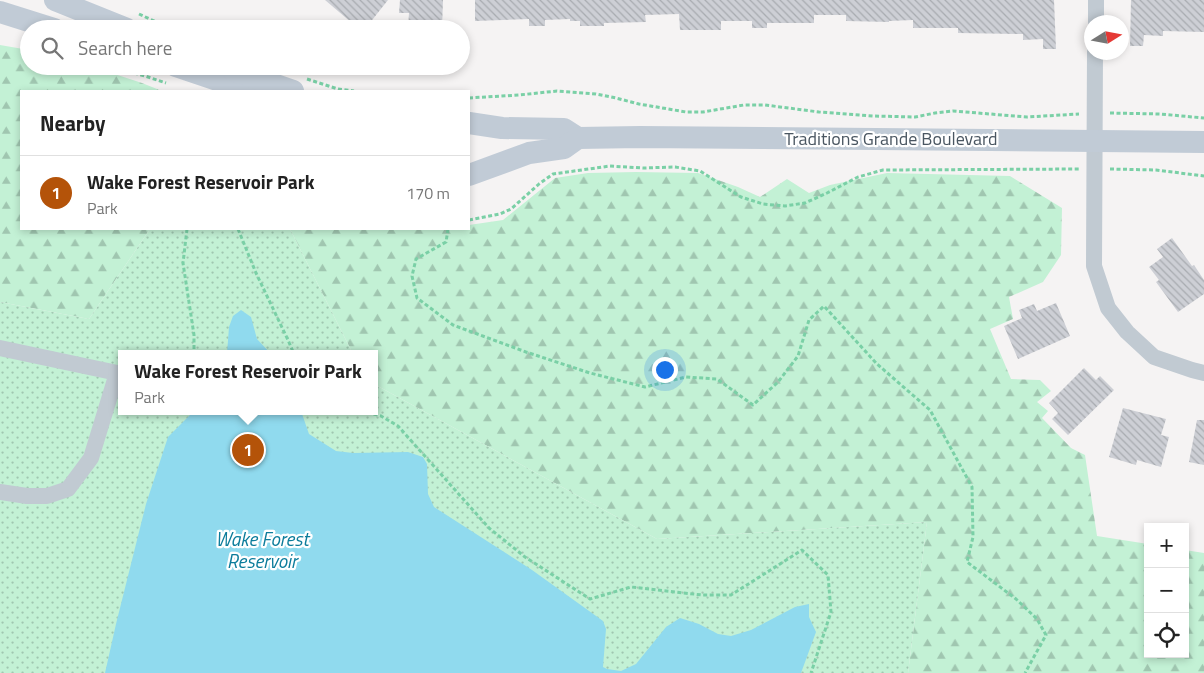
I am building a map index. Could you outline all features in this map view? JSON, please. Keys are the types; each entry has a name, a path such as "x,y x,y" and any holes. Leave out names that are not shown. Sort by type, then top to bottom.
{"main road":[{"path":"55,0 131,20"},
{"path":"0,12 25,20"},
{"path":"261,75 298,84"},
{"path":"174,76 245,90"},
{"name":"Traditions Grande Boulevard","path":"470,122 502,128 564,129 578,138 1204,142"},
{"name":"Traditions Grande Boulevard","path":"470,175 530,153 564,148 578,138"}],"street":[{"path":"1096,0 1096,15"},
{"path":"1096,60 1094,266 1108,308 1127,332 1154,358 1204,373"},
{"path":"0,348 118,374"},
{"path":"0,492 27,496 46,496 68,489 91,458 118,380"}],"path":[{"path":"141,75 174,76"},
{"path":"298,84 346,90"},
{"path":"470,98 557,91 596,94 686,112 704,112 744,105 765,105 873,116 916,117 953,111 1027,117 1078,114"},
{"path":"1107,113 1160,114 1204,118"},
{"path":"470,220 511,210 539,184 554,174 610,166 675,167 700,170 741,197 763,204 785,206 806,203 858,177 882,170 1080,169"},
{"path":"1107,169 1156,170 1204,176"},
{"path":"187,230 183,263 194,335 194,350"},
{"path":"238,230 256,273 292,350"},
{"path":"448,230 446,242 416,259 412,276 417,298 453,324 518,349 590,373 645,387 686,377 717,379 753,405 778,382 798,356 809,320 824,306 877,364 930,410 953,451 972,487 973,537 967,562 1016,599 1037,619 1046,635 1025,673"},
{"path":"376,415 398,426 489,528 526,557 590,599 630,587 702,595 731,596 802,550 828,575 831,612 811,673"}],"green space":[{"path":"0,45 20,48 20,75 118,75 160,90 20,90 20,230 149,230 89,319 0,302"},
{"path":"588,173 698,173 760,197 787,179 809,193 830,185 887,173 1010,176 1062,208 1061,255 1043,282 1009,297 1013,319 990,329 1011,379 1040,380 1051,391 1037,402 1048,411 1042,418 1071,448 1085,455 1097,536 1144,543 1144,658 1189,658 1189,551 1204,553 1204,673 908,673 927,522 657,539 378,386 378,350 351,350 291,230 470,230 470,225 503,220 555,178"},
{"path":"149,230 291,230 351,350 118,350 118,415 378,415 378,386 657,539 927,522 908,673 0,673 0,302 89,319"}],"water":[{"path":"241,310 251,317 257,339 267,350 227,350 229,327 233,316"},
{"name":"Wake Forest Reservoir","path":"190,415 302,415 309,434 336,451 353,453 408,452 423,457 427,464 428,494 434,507 532,570 603,621 606,629 603,667 607,669 621,671 636,664 666,627 680,618 699,624 718,634 731,636 751,630 795,607 809,604 809,617 816,632 801,673 105,673 146,504 168,437"}],"building":[{"path":"325,0 388,0 372,20 348,20"},
{"path":"400,0 443,0 442,20 409,20 409,13 399,13"},
{"path":"475,0 1054,0 1056,49 1043,49 1043,39 1023,40 1023,34 958,33 958,28 913,28 913,20 889,22 846,21 846,15 814,15 814,23 767,23 767,28 752,28 752,21 721,21 721,30 680,30 679,14 645,15 646,22 604,23 604,26 580,26 580,21 570,21 570,19 545,20 545,26 529,26 529,19 475,21"},
{"path":"1131,0 1204,0 1204,32 1163,31 1163,36 1144,35 1143,46 1130,46"},
{"path":"1172,238 1204,280 1204,294 1178,312 1156,282 1159,280 1149,267 1163,257 1157,249"},
{"path":"1056,303 1070,336 1018,359 1004,326 1022,318 1019,310 1034,304 1037,311"},
{"path":"1084,368 1096,380 1100,376 1114,390 1068,435 1052,419 1058,413 1049,403"},
{"path":"1123,408 1166,419 1161,435 1169,437 1161,467 1137,460 1136,465 1109,457"},
{"path":"1197,420 1204,420 1204,465 1189,462"}],"place":[{"name":"Wake Forest Reservoir Park","path":"248,450"}]}
